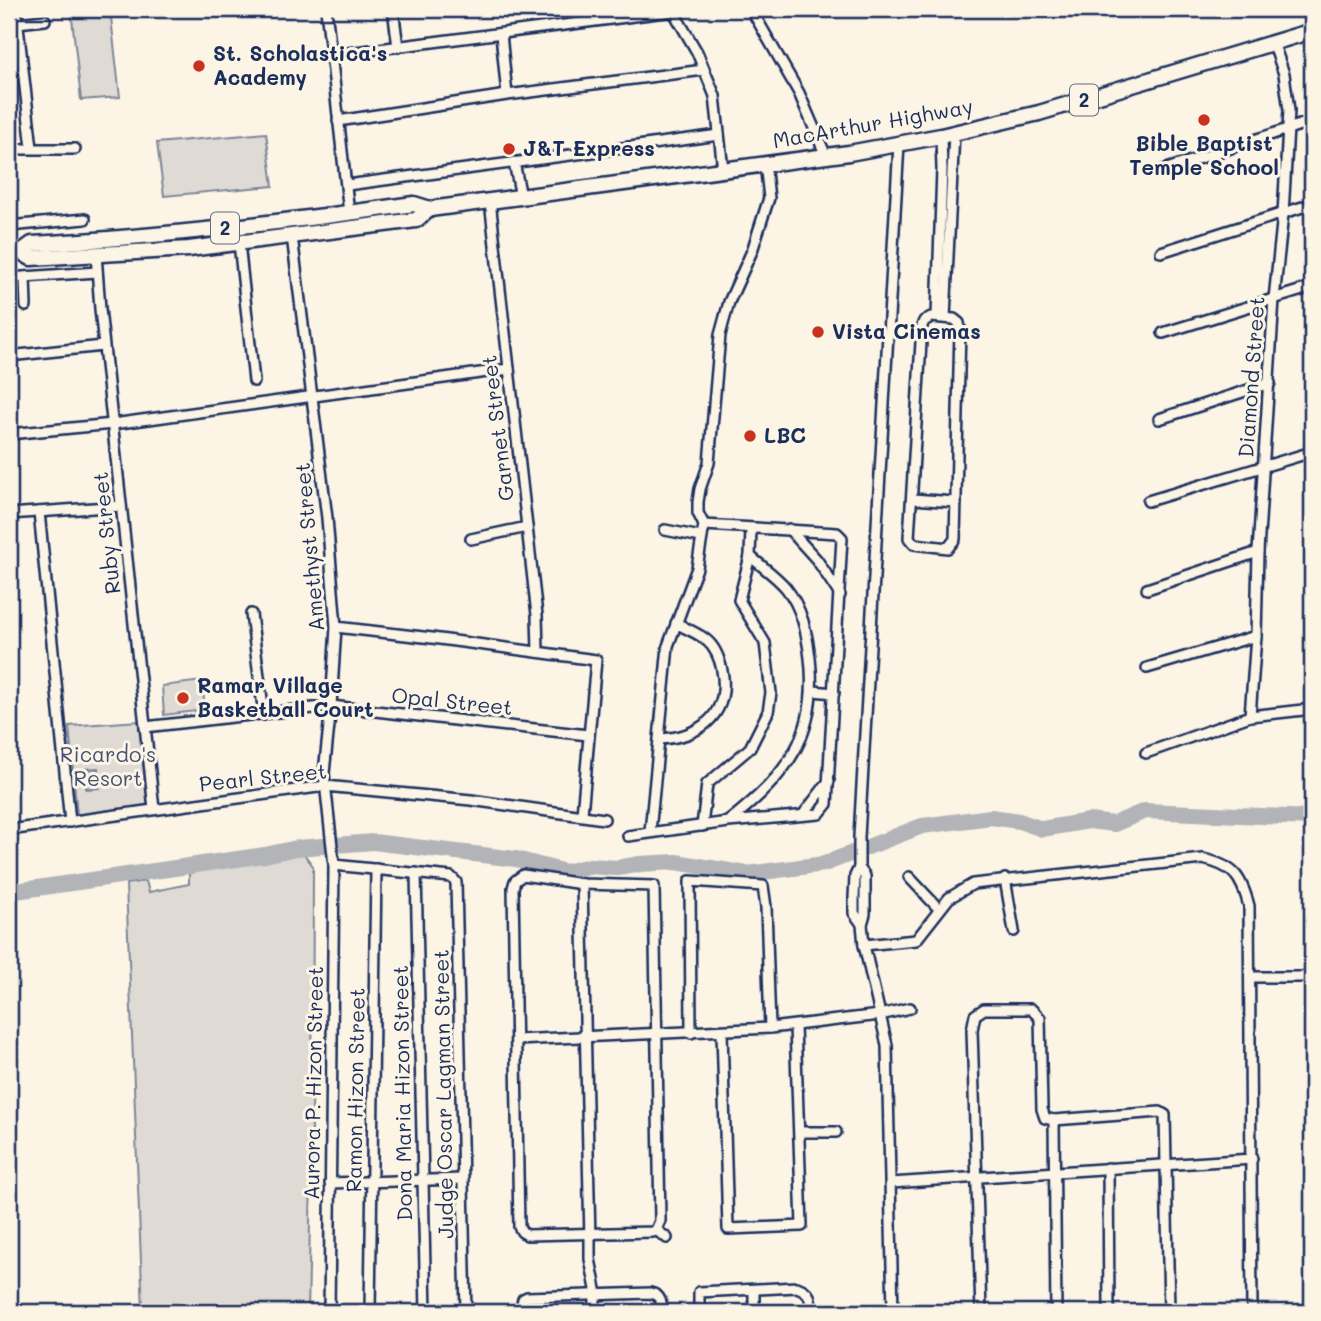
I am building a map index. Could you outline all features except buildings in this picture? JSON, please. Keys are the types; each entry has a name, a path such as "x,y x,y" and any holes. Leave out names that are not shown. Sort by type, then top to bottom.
{"highway":[{"name":"MacArthur Highway","path":"15,252 32,244 181,233 414,204 430,209 900,144 1040,113 1312,31"},
{"name":"MacArthur Highway","path":"15,252 31,258 188,249 416,220 430,209"}],"street":[{"path":"16,9 32,148"},
{"path":"326,9 349,213"},
{"path":"393,9 398,47"},
{"path":"751,9 799,93 826,156"},
{"path":"332,55 673,10 715,96 723,170"},
{"path":"18,23 45,20"},
{"path":"501,34 508,95"},
{"name":"Diamond Street","path":"1250,716 1258,552 1289,96 1273,43"},
{"path":"338,121 508,95 704,70"},
{"path":"1161,171 1312,121"},
{"path":"346,185 719,135"},
{"path":"941,317 948,135"},
{"path":"893,1312 887,1045 864,945 862,924 854,906 855,876 860,857 900,144"},
{"path":"9,149 75,149"},
{"path":"514,162 521,197"},
{"path":"650,832 668,646 697,568 704,525 698,513 698,502 709,463 720,335 729,302 766,211 769,189 765,163"},
{"name":"Garnet Street","path":"490,201 537,615 538,652"},
{"path":"1161,251 1312,204"},
{"path":"9,226 85,219"},
{"path":"55,222 58,243"},
{"name":"Amethyst Street","path":"292,236 327,518 336,628 331,706 324,758 333,860"},
{"path":"239,243 254,381"},
{"name":"Ruby Street","path":"96,254 103,346 153,809"},
{"path":"9,278 97,272"},
{"path":"25,277 26,306"},
{"path":"1163,332 1312,287"},
{"path":"931,317 954,319 960,328 956,502 955,539 948,548 911,542 912,499 922,326 931,317"},
{"path":"9,356 103,346"},
{"path":"9,434 113,424 312,394 509,369"},
{"path":"1159,419 1270,383"},
{"path":"1148,501 1312,452"},
{"path":"912,499 956,502"},
{"path":"9,514 121,506"},
{"path":"40,512 70,822"},
{"path":"628,836 823,811 829,795 842,538 837,533 704,525"},
{"path":"471,538 527,527"},
{"path":"702,826 706,784 750,748 768,712 771,693 765,643 739,600 750,556 751,529"},
{"path":"789,529 817,561 839,595"},
{"path":"665,530 701,537"},
{"path":"1147,589 1258,552"},
{"path":"728,822 773,783 799,745 809,717 813,691 803,619 786,588 750,556"},
{"path":"251,614 264,716"},
{"path":"660,739 686,736 700,730 714,716 723,691 722,671 712,646 676,624"},
{"path":"336,628 596,660 582,814"},
{"path":"1147,668 1256,636"},
{"path":"813,691 834,693"},
{"name":"Opal Street","path":"145,727 264,716 331,706 588,735"},
{"path":"1146,753 1250,716 1312,709"},
{"path":"803,815 829,781"},
{"name":"Pearl Street","path":"9,830 325,786 582,814 604,819"},
{"path":"864,945 916,940 949,898 966,887 1005,879 1203,859 1218,862 1235,872 1245,888 1249,906 1252,1312"},
{"path":"333,860 376,869 416,873"},
{"name":"Aurora P. Hizon Street","path":"329,1312 333,860"},
{"name":"Ramon Hizon Street","path":"370,1312 376,869"},
{"name":"Judge Oscar Lagman Street","path":"416,873 451,877 456,882 466,1312"},
{"name":"Dona Maria Hizon Street","path":"416,873 426,1312"},
{"path":"523,875 582,884 654,886 660,1221 656,1230 646,1234 527,1234 519,1227 514,881 523,875"},
{"path":"909,877 939,909"},
{"path":"1005,879 1014,931"},
{"path":"691,1033 690,881 763,886 766,898 770,1028"},
{"path":"582,884 590,1259 596,1289 594,1312"},
{"path":"1250,977 1312,977"},
{"path":"516,1040 722,1032 795,1026 880,1015 911,1008"},
{"path":"981,1312 972,1021 979,1010 1031,1009 1040,1018 1042,1109 1045,1118 1054,1120 1161,1112 1167,1117 1169,1312"},
{"path":"722,1032 728,1229 802,1226 795,1026"},
{"path":"1054,1120 1056,1312"},
{"path":"800,1132 836,1132"},
{"path":"891,1183 1252,1158"},
{"path":"1108,1168 1109,1312"},
{"path":"330,1183 463,1179"},
{"path":"656,1230 667,1238"},
{"path":"699,1312 699,1292 802,1289 811,1297 811,1312"},
{"path":"754,1290 754,1312"},
{"path":"520,1312 523,1298 527,1297 594,1294 655,1294 661,1300 662,1312"}],"green space":[{"path":"71,9 110,9 120,97 81,100"},
{"path":"266,133 273,186 164,196 157,143"},
{"name":"Ramar Village Basketball Court","path":"202,681 205,710 164,715 162,686"},
{"name":"Ricardo's Resort","path":"139,721 148,807 77,815 69,726"},
{"path":"301,850 313,866 308,1312 143,1312 126,884 146,881 149,892 189,884 189,873"}],"shaded area":[{"path":"98,768 99,788 86,789 85,769"}],"waterway":[{"path":"9,892 297,848 373,842 516,859 565,872 590,866 617,868 676,862 747,874 824,864 922,826 991,817 1019,821 1042,829 1089,821 1114,824 1145,811 1312,818"}],"place":[{"name":"St. Scholastica's Academy","path":"199,66"},
{"name":"Bible Baptist Temple School","path":"1204,120"},
{"name":"J&T Express","path":"509,149"},
{"name":"Vista Cinemas","path":"818,332"},
{"name":"LBC","path":"750,436"},
{"name":"Ramar Village Basketball Court","path":"183,698"}]}
